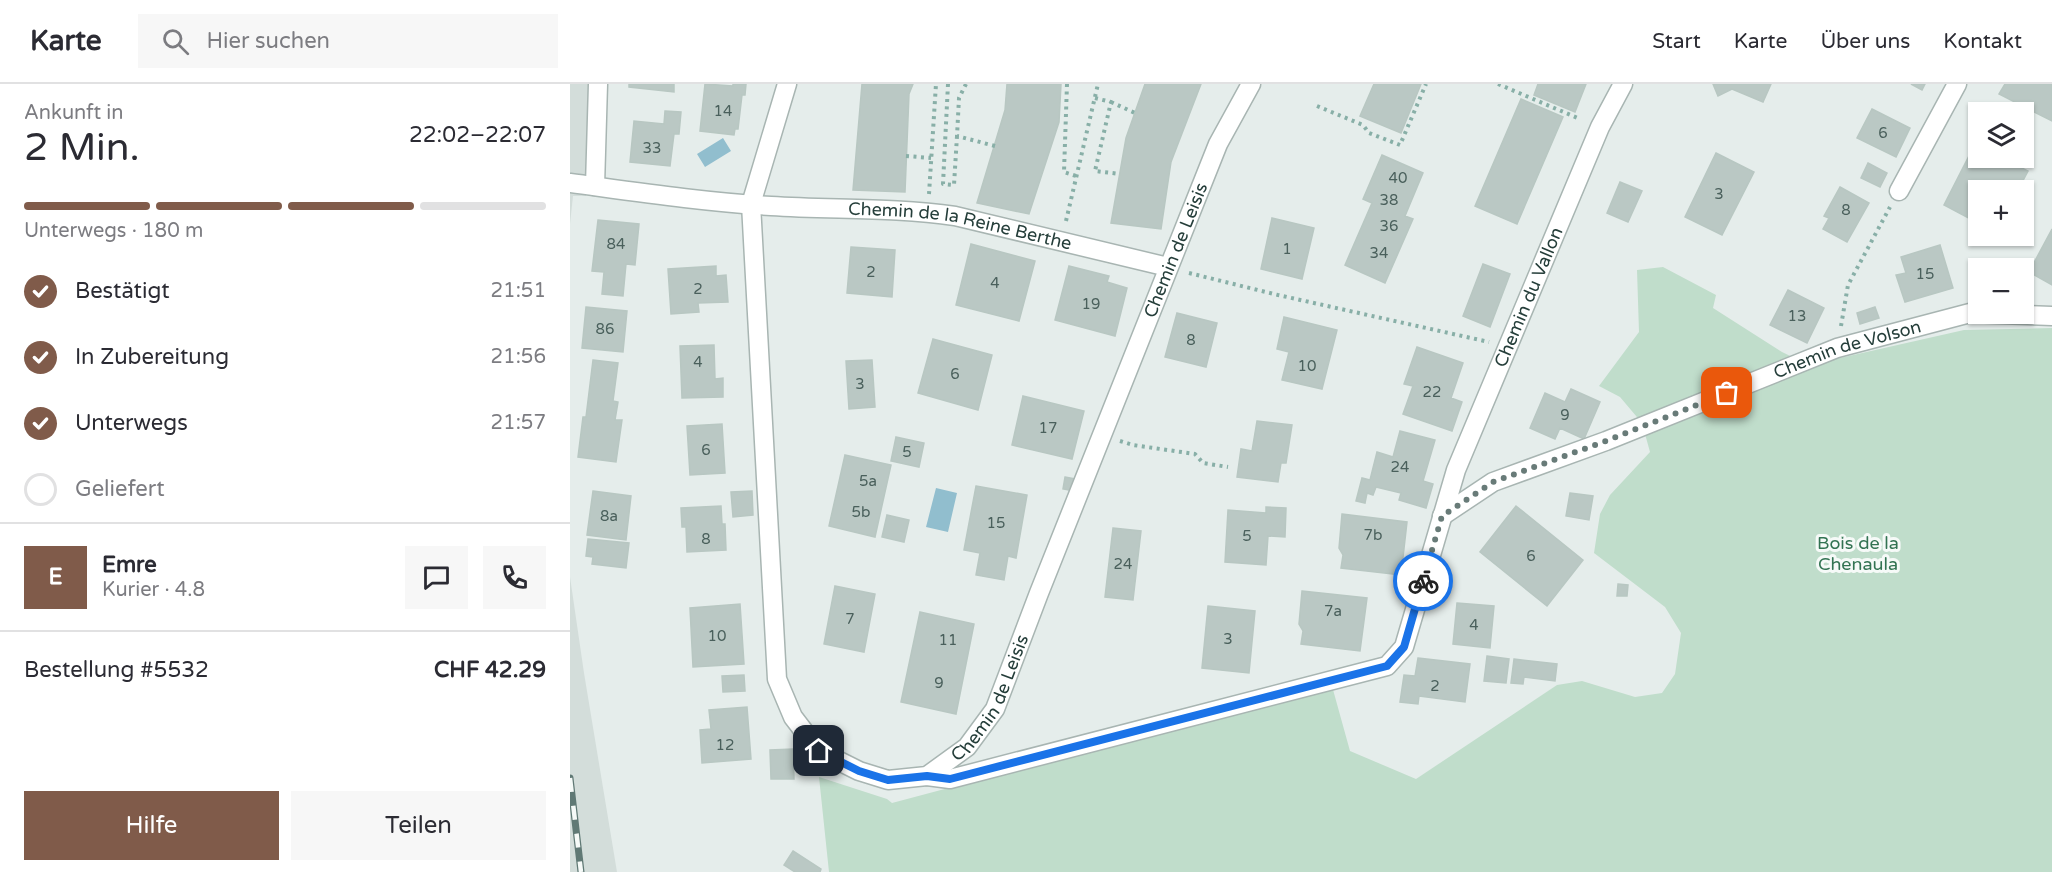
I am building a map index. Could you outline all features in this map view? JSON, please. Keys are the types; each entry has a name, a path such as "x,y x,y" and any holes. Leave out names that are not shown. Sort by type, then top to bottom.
{"street":[{"path":"583,185 598,84"},
{"path":"787,84 750,204 777,679 793,717 819,751 859,771 888,780 927,776 950,779 1387,666 1404,647 1442,516"},
{"name":"Chemin de Leisis","path":"927,776 967,747 995,708 1218,144 1251,84"},
{"name":"Chemin du Vallon","path":"1442,516 1456,470 1599,127 1623,84"},
{"path":"1899,191 1957,84"},
{"name":"Chemin de la Reine Berthe","path":"583,185 769,206 946,214 1168,267"},
{"name":"Chemin de Volson","path":"1442,516 1493,482 1606,441 1837,348 1970,313 2052,316"}],"path":[{"path":"929,201 936,84"},
{"path":"948,84 943,184 954,185 959,98 966,84"},
{"path":"1067,84 1064,172 1077,177"},
{"path":"1064,230 1098,84"},
{"path":"1317,106 1364,125 1369,133 1400,146 1426,84"},
{"path":"1498,84 1599,127"},
{"path":"1095,98 1111,102 1135,113"},
{"path":"1111,102 1095,171 1120,174"},
{"path":"957,135 995,146"},
{"path":"906,156 931,158"},
{"path":"1837,348 1848,285 1899,191"},
{"path":"1168,267 1278,295 1493,342"},
{"path":"1103,435 1133,446 1195,454 1203,463 1228,467"}],"shaded area":[{"path":"570,84 592,84 586,196 573,196 570,224"},
{"path":"570,577 584,673 617,872 570,872"}],"green space":[{"name":"Bois de la Chenaula","path":"1663,267 1716,295 1713,308 1782,352 1809,365 1964,330 2052,328 2052,872 829,872 819,777 887,799 892,803 1332,686 1350,751 1416,779 1557,685 1582,681 1635,697 1662,693 1675,674 1681,633 1665,607 1594,553 1600,514 1610,495 1650,452 1642,423 1620,397 1599,386 1639,332 1637,270"}],"water":[{"path":"723,138 731,151 705,167 697,154"},
{"path":"936,488 957,493 948,532 926,527"}],"building":[{"path":"629,84 674,84 674,92 629,87"},
{"path":"705,84 733,86 733,84 746,84 745,95 742,95 738,129 735,129 734,135 700,131"},
{"path":"862,84 913,84 909,94 905,192 853,190"},
{"path":"1007,84 1061,84 1059,122 1029,214 977,203 1005,110"},
{"path":"1145,84 1201,84 1171,162 1161,229 1111,223 1126,138"},
{"path":"1374,84 1421,84 1401,133 1360,116"},
{"path":"1538,84 1586,84 1575,112 1534,95"},
{"path":"1713,84 1771,84 1763,102 1732,89 1718,96"},
{"path":"1911,84 1925,84 1922,90"},
{"path":"2005,84 2052,84 2052,121 2034,112 2034,102 2015,102 1999,94"},
{"path":"1521,99 1563,117 1517,224 1475,206"},
{"path":"1872,109 1910,128 1896,157 1857,138"},
{"path":"665,111 681,112 679,134 674,134 670,166 630,162 634,121 664,124"},
{"path":"1716,153 1754,172 1722,235 1685,217"},
{"path":"1382,155 1423,173 1405,216 1413,219 1385,283 1345,265 1372,203 1363,199"},
{"path":"1968,158 1968,168 2022,168 2028,171 2023,180 1968,180 1968,218 1944,205"},
{"path":"1868,163 1887,173 1880,187 1861,178"},
{"path":"1620,182 1642,191 1628,222 1607,213"},
{"path":"1840,187 1869,203 1847,242 1823,229 1829,218 1824,216"},
{"path":"1272,218 1314,228 1302,279 1261,269"},
{"path":"598,220 639,224 635,265 626,264 623,296 602,294 604,272 592,271"},
{"path":"2052,229 2052,285 2034,275 2034,263"},
{"path":"971,244 1035,261 1019,321 956,305"},
{"path":"1940,245 1953,288 1905,302 1896,275 1906,273 1901,257"},
{"path":"851,247 895,250 892,297 847,293"},
{"path":"1483,264 1510,274 1490,327 1463,316"},
{"path":"716,266 716,276 726,275 728,302 698,303 699,312 671,314 668,269"},
{"path":"1069,266 1109,276 1107,282 1127,288 1115,336 1055,320"},
{"path":"1788,290 1824,308 1807,343 1770,325"},
{"path":"586,307 627,311 623,352 582,348"},
{"path":"1875,307 1879,318 1860,324 1857,313"},
{"path":"1177,313 1217,323 1206,367 1165,357"},
{"path":"1284,317 1337,330 1322,389 1282,380 1289,352 1277,349"},
{"path":"933,339 992,355 978,410 918,393"},
{"path":"714,345 715,379 723,378 723,397 682,398 680,346"},
{"path":"1417,347 1463,363 1451,398 1462,402 1452,431 1403,414 1413,386 1404,384"},
{"path":"593,360 618,363 613,401 618,402 615,420 622,420 616,462 578,457"},
{"path":"872,360 875,407 849,409 846,361"},
{"path":"1571,389 1600,402 1584,439 1560,428 1555,439 1530,428 1545,393 1565,402"},
{"path":"1023,396 1084,411 1072,459 1012,445"},
{"path":"1257,421 1292,425 1286,463 1281,463 1278,482 1237,477 1241,449 1252,451"},
{"path":"722,424 725,473 690,475 687,426"},
{"path":"1400,431 1435,440 1423,481 1433,484 1426,508 1399,500 1401,493 1376,487 1373,495 1367,493 1365,503 1356,501 1362,478 1370,480 1377,452 1393,457"},
{"path":"896,437 924,443 919,467 891,461"},
{"path":"845,455 891,465 875,537 829,526"},
{"path":"1065,477 1076,479 1074,491 1063,489"},
{"path":"976,486 1027,495 1016,558 1008,556 1004,580 976,575 980,553 964,550"},
{"path":"593,491 631,496 626,540 587,535"},
{"path":"752,491 753,515 733,517 731,492"},
{"path":"1570,493 1593,496 1589,520 1566,516"},
{"path":"721,506 722,524 725,524 726,550 687,552 686,527 682,527 681,508"},
{"path":"1516,506 1583,560 1547,606 1480,552"},
{"path":"1266,507 1286,508 1285,537 1268,536 1266,565 1225,562 1228,510 1266,513"},
{"path":"1342,514 1407,522 1401,575 1341,568 1343,555 1339,548"},
{"path":"887,515 909,520 904,542 882,537"},
{"path":"1113,528 1141,531 1133,600 1105,597"},
{"path":"588,539 629,543 626,568 592,564 593,557 586,556"},
{"path":"1618,584 1628,585 1627,596 1617,596"},
{"path":"835,586 875,594 864,652 824,644"},
{"path":"1302,591 1367,598 1360,651 1301,644 1303,631 1299,624"},
{"path":"1457,603 1494,606 1490,648 1453,644"},
{"path":"740,604 744,664 693,667 690,608"},
{"path":"1208,606 1255,611 1249,673 1202,668"},
{"path":"920,612 974,624 956,714 901,702"},
{"path":"1487,656 1509,659 1506,683 1484,681"},
{"path":"1418,658 1470,664 1465,702 1419,696 1418,704 1400,702 1404,675 1415,676"},
{"path":"1514,659 1557,664 1555,681 1524,677 1523,684 1511,683"},
{"path":"744,675 745,691 723,692 722,676"},
{"path":"747,707 751,759 702,763 700,730 711,729 709,710"},
{"path":"793,749 794,779 771,779 770,750"},
{"path":"793,851 821,869 820,872 795,872 784,865"}],"railway":[{"path":"570,778 581,872"}],"way so far":[{"path":"1423,581 1442,516 1493,482 1606,441 1727,393"}],"route":[{"path":"819,751 859,771 888,780 927,776 950,779 1387,666 1404,647 1423,581"}]}
